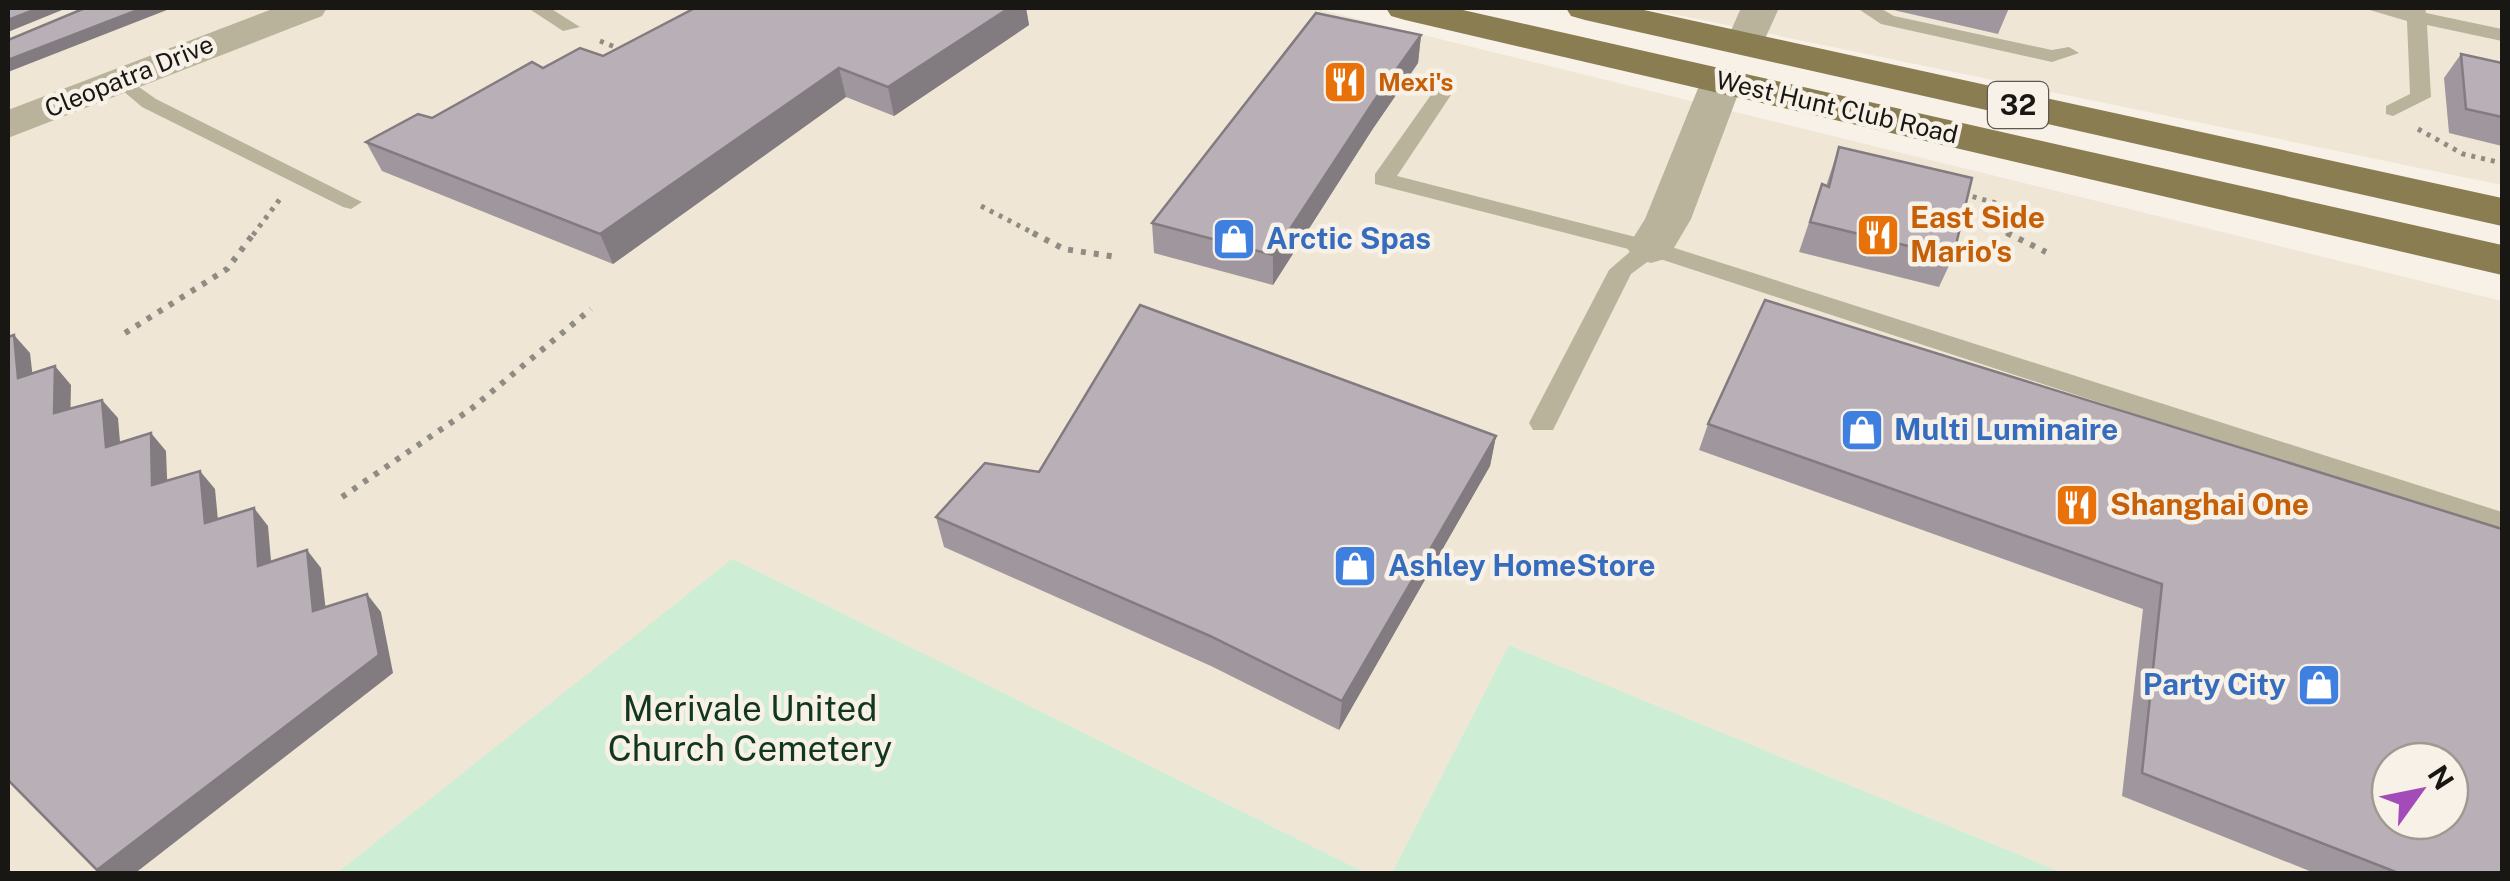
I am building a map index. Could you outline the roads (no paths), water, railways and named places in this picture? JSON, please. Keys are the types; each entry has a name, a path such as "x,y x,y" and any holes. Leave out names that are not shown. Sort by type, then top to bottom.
{"main road":[{"name":"West Hunt Club Road","path":"1404,8 1742,44 2502,260"},
{"name":"West Hunt Club Road","path":"1585,8 2502,212"}],"street":[{"name":"Cleopatra Drive","path":"8,126 119,78 308,8"},
{"path":"1652,248 1742,44"}],"lane":[{"path":"537,8 570,27"},
{"path":"1868,8 1888,20 2052,56 2069,52"},
{"path":"2373,8 2416,12 2502,35"},
{"path":"2393,110 2421,97 2416,12"},
{"path":"119,78 148,104 352,202"},
{"path":"1444,88 1383,179 1652,248 2502,522"},
{"path":"1543,423 1621,270 1652,248"}],"place":[{"name":"Mexi's","path":"1345,82"},
{"name":"East Side Mario's","path":"1878,235"},
{"name":"Arctic Spas","path":"1234,239"},
{"name":"Multi Luminaire","path":"1862,430"},
{"name":"Shanghai One","path":"2077,505"},
{"name":"Ashley HomeStore","path":"1355,566"},
{"name":"Party City","path":"2319,685"}],"park label":[{"name":"Merivale United Church Cemetery","path":"750,729"}]}
